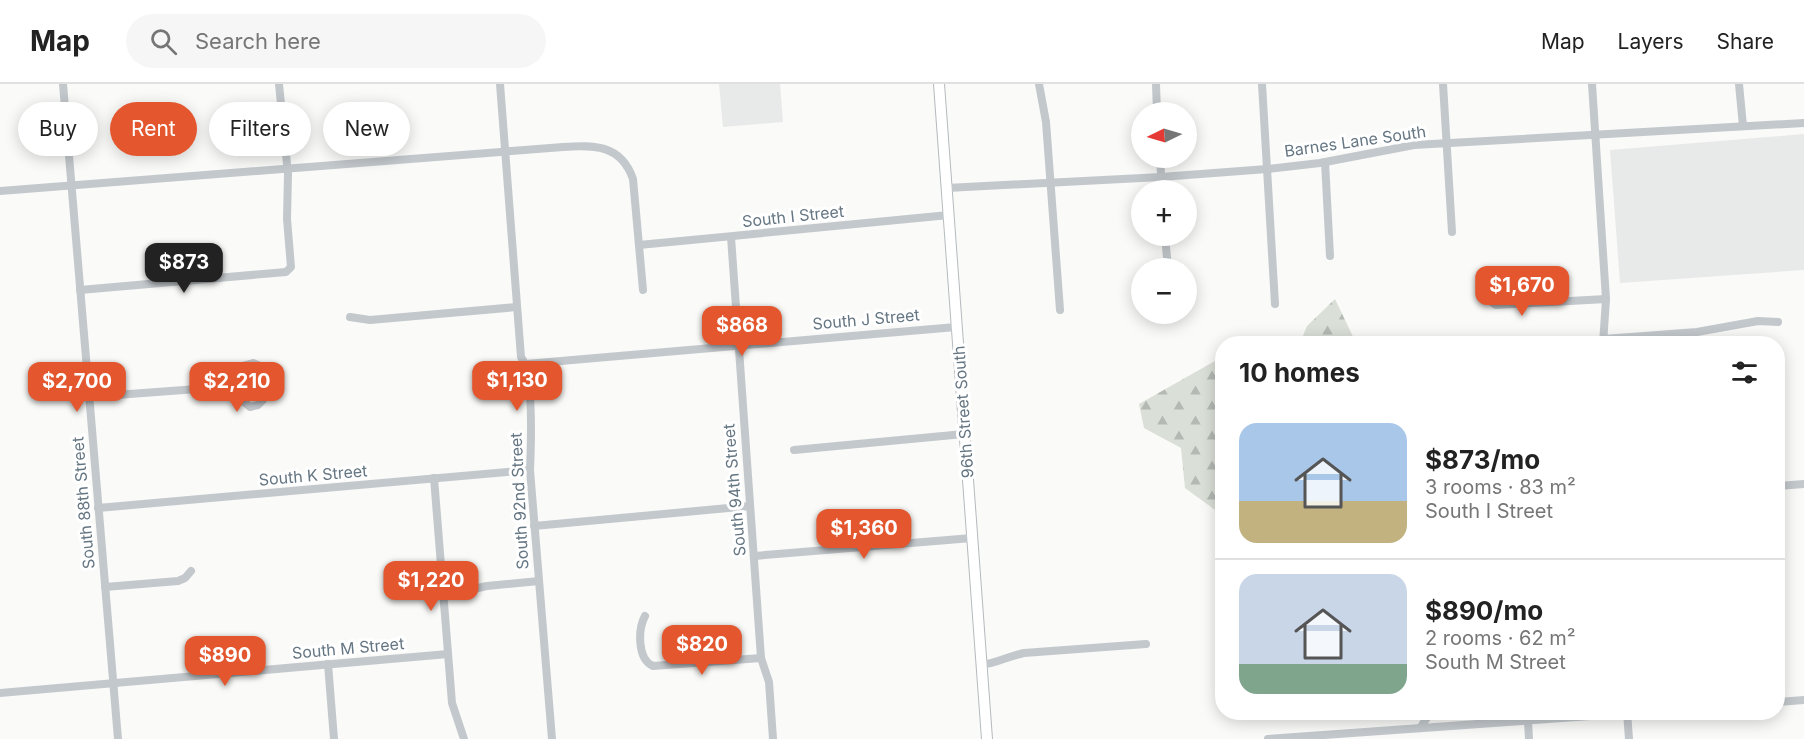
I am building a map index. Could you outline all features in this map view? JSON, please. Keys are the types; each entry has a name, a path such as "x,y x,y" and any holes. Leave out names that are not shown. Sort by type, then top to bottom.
{"main road":[{"name":"96th Street South","path":"939,84 987,739"}],"street":[{"name":"South 88th Street","path":"63,84 118,739"},
{"path":"80,290 286,272 291,267 279,84"},
{"name":"South 92nd Street","path":"500,84 521,357 526,364 530,470 552,739"},
{"path":"1039,84 1046,122 1060,310"},
{"path":"1156,84 1157,102"},
{"path":"1262,84 1275,304"},
{"path":"1443,84 1452,232"},
{"path":"1592,84 1606,298 1604,336"},
{"path":"1739,84 1743,126"},
{"name":"Barnes Lane South","path":"947,188 1161,177 1267,168 1325,162 1401,147 1448,143 1804,123"},
{"path":"0,190 596,146 611,152 624,163 633,179 643,290"},
{"path":"1325,162 1330,256"},
{"path":"1161,168 1161,180"},
{"name":"South I Street","path":"639,245 949,215"},
{"name":"South 94th Street","path":"731,237 761,658 768,682 773,739"},
{"path":"1485,274 1483,293 1486,300 1496,305 1606,298"},
{"path":"350,317 370,320 517,307"},
{"path":"1660,336 1758,321 1778,322"},
{"name":"South J Street","path":"526,364 957,327"},
{"path":"253,363 260,366 264,375 265,388 263,400 258,405 250,407 243,402 238,386 242,366 253,363"},
{"path":"89,398 238,386"},
{"path":"794,450 964,434"},
{"name":"South K Street","path":"98,508 530,470"},
{"path":"434,478 452,703 464,739"},
{"path":"1785,485 1804,484"},
{"path":"534,526 750,506"},
{"path":"754,556 972,538"},
{"path":"105,587 178,581 185,578 191,571"},
{"path":"469,590 539,581"},
{"path":"645,616 641,624 642,655 648,664 661,666 761,658"},
{"path":"981,665 999,662 1009,656 1024,653 1146,644"},
{"name":"South M Street","path":"0,693 448,654"},
{"path":"328,664 334,739"},
{"path":"1785,701 1804,700"},
{"path":"1415,739 1417,729 1424,720"},
{"path":"1268,739 1540,720"},
{"path":"1628,720 1629,739"},
{"path":"1528,721 1529,739"}],"shaded area":[{"path":"719,84 780,84 783,122 723,127"},
{"path":"1804,134 1804,270 1620,283 1610,150"}],"green space":[{"path":"1335,299 1353,336 1303,336 1307,326"},
{"path":"1215,361 1215,510 1185,488 1181,448 1144,428 1139,404"}]}
